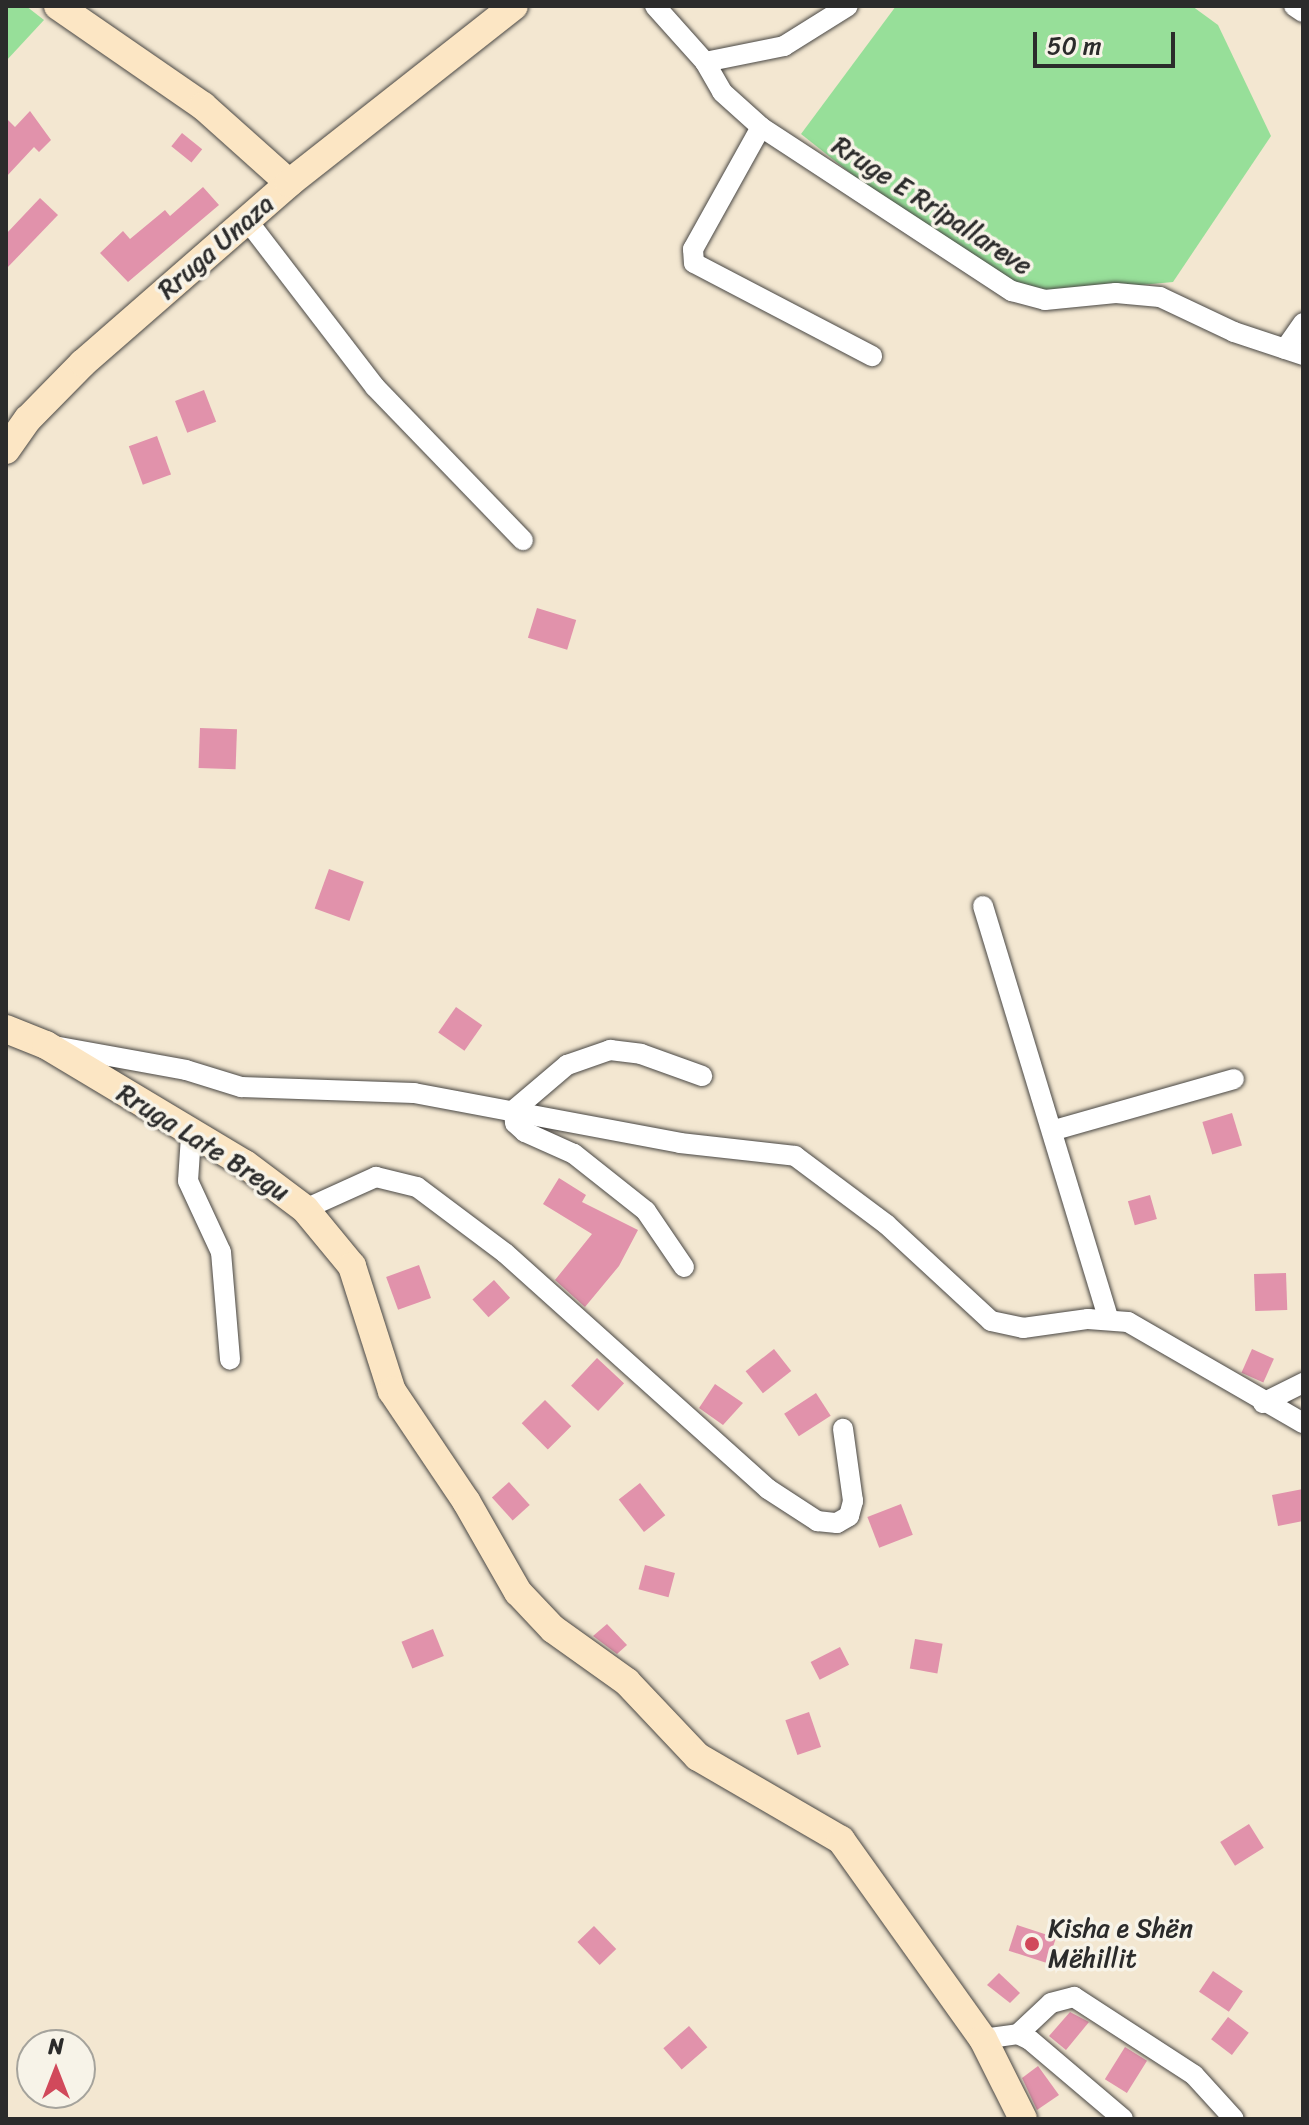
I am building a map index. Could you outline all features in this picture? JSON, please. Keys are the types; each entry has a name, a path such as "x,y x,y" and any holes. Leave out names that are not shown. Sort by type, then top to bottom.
{"main road":[{"name":"Rruga Unaza","path":"6,450 48,396 289,183 203,106 58,6"},
{"path":"289,183 514,6"},
{"name":"Rruga Late Bregu","path":"6,1029 46,1045 191,1136 245,1164 305,1209 352,1266 365,1294 392,1391 466,1501 518,1592 553,1629 627,1682 698,1757 841,1840 925,1964 983,2039 1023,2119"}],"street":[{"name":"Rruge E Rripallareve","path":"655,6 705,62 722,92 761,127 1027,298 1140,293 1294,352"},
{"path":"705,62 784,46 848,6"},
{"path":"1294,6 1303,12"},
{"path":"761,127 693,249 694,263 872,356"},
{"path":"247,220 375,387 523,540"},
{"path":"1294,352 1303,323"},
{"path":"983,906 1055,1130 1108,1318"},
{"path":"46,1045 186,1070 241,1087 414,1093 680,1143 795,1156 886,1224 991,1321 1023,1328 1108,1318 1149,1332 1263,1403 1303,1423"},
{"path":"514,1110 567,1065 610,1050 641,1054 702,1076"},
{"path":"1055,1130 1234,1079"},
{"path":"514,1110 515,1123 525,1132 574,1154 646,1211 684,1267"},
{"path":"191,1136 188,1181 221,1252 230,1360"},
{"path":"305,1209 376,1177 417,1187 505,1253 768,1489 817,1521 837,1523 849,1516 853,1501 843,1429"},
{"path":"1263,1403 1303,1383"},
{"path":"983,2039 1018,2034 1051,2003 1074,1997 1194,2075 1234,2119"},
{"path":"1018,2034 1123,2119"}],"green space":[{"path":"6,6 26,6 44,20 6,61"},
{"path":"896,6 1192,6 1218,25 1271,136 1173,282 1034,295 859,180 801,134"}],"building":[{"path":"30,111 51,140 39,152 34,147 6,177 6,118 15,127"},
{"path":"182,133 202,149 192,163 171,146"},
{"path":"203,187 219,205 128,282 100,253 123,231 130,239 165,210 170,216"},
{"path":"40,198 58,215 6,269 6,234"},
{"path":"204,390 216,422 187,433 175,401"},
{"path":"157,436 171,475 143,485 129,446"},
{"path":"537,608 576,620 567,650 528,638"},
{"path":"200,728 237,729 236,769 199,768"},
{"path":"329,869 364,882 349,921 315,908"},
{"path":"456,1007 482,1025 464,1051 438,1032"},
{"path":"1232,1113 1242,1146 1212,1155 1202,1122"},
{"path":"559,1178 586,1195 582,1202 638,1230 619,1266 585,1307 555,1280 592,1234 543,1204"},
{"path":"1150,1195 1157,1219 1135,1225 1128,1201"},
{"path":"419,1265 431,1298 398,1310 386,1277"},
{"path":"1286,1273 1287,1310 1255,1311 1254,1274"},
{"path":"494,1280 510,1298 489,1317 472,1299"},
{"path":"774,1349 791,1371 763,1393 746,1371"},
{"path":"1252,1349 1274,1359 1263,1383 1241,1373"},
{"path":"597,1358 624,1383 598,1411 571,1386"},
{"path":"715,1384 743,1403 723,1425 699,1408"},
{"path":"816,1393 831,1416 799,1436 784,1414"},
{"path":"545,1400 571,1426 548,1449 522,1423"},
{"path":"509,1482 530,1505 513,1520 492,1497"},
{"path":"640,1483 665,1515 644,1532 619,1500"},
{"path":"1303,1489 1303,1521 1278,1526 1272,1495"},
{"path":"901,1504 913,1535 879,1548 867,1517"},
{"path":"645,1565 675,1573 668,1597 639,1589"},
{"path":"607,1624 627,1645 617,1654 593,1636"},
{"path":"433,1629 444,1656 412,1669 401,1642"},
{"path":"915,1639 943,1644 937,1673 910,1669"},
{"path":"840,1647 849,1665 820,1680 811,1662"},
{"path":"809,1712 821,1747 797,1755 785,1720"},
{"path":"1249,1824 1264,1848 1235,1866 1220,1842"},
{"name":"Kisha e Shën Mëhillit","path":"1017,1925 1056,1938 1048,1963 1009,1951"},
{"path":"594,1926 616,1949 600,1965 577,1942"},
{"path":"1213,1971 1243,1991 1229,2012 1199,1992"},
{"path":"999,1973 1020,1993 1010,2003 987,1985"},
{"path":"1070,2012 1089,2022 1066,2050 1049,2036"},
{"path":"1228,2017 1249,2033 1232,2055 1211,2039"},
{"path":"689,2026 707,2047 682,2069 663,2048"},
{"path":"1125,2047 1147,2061 1127,2093 1105,2079"},
{"path":"1038,2066 1059,2095 1037,2110 1022,2078"}],"place":[{"name":"Kisha e Shën Mëhillit","path":"1032,1944"}]}
